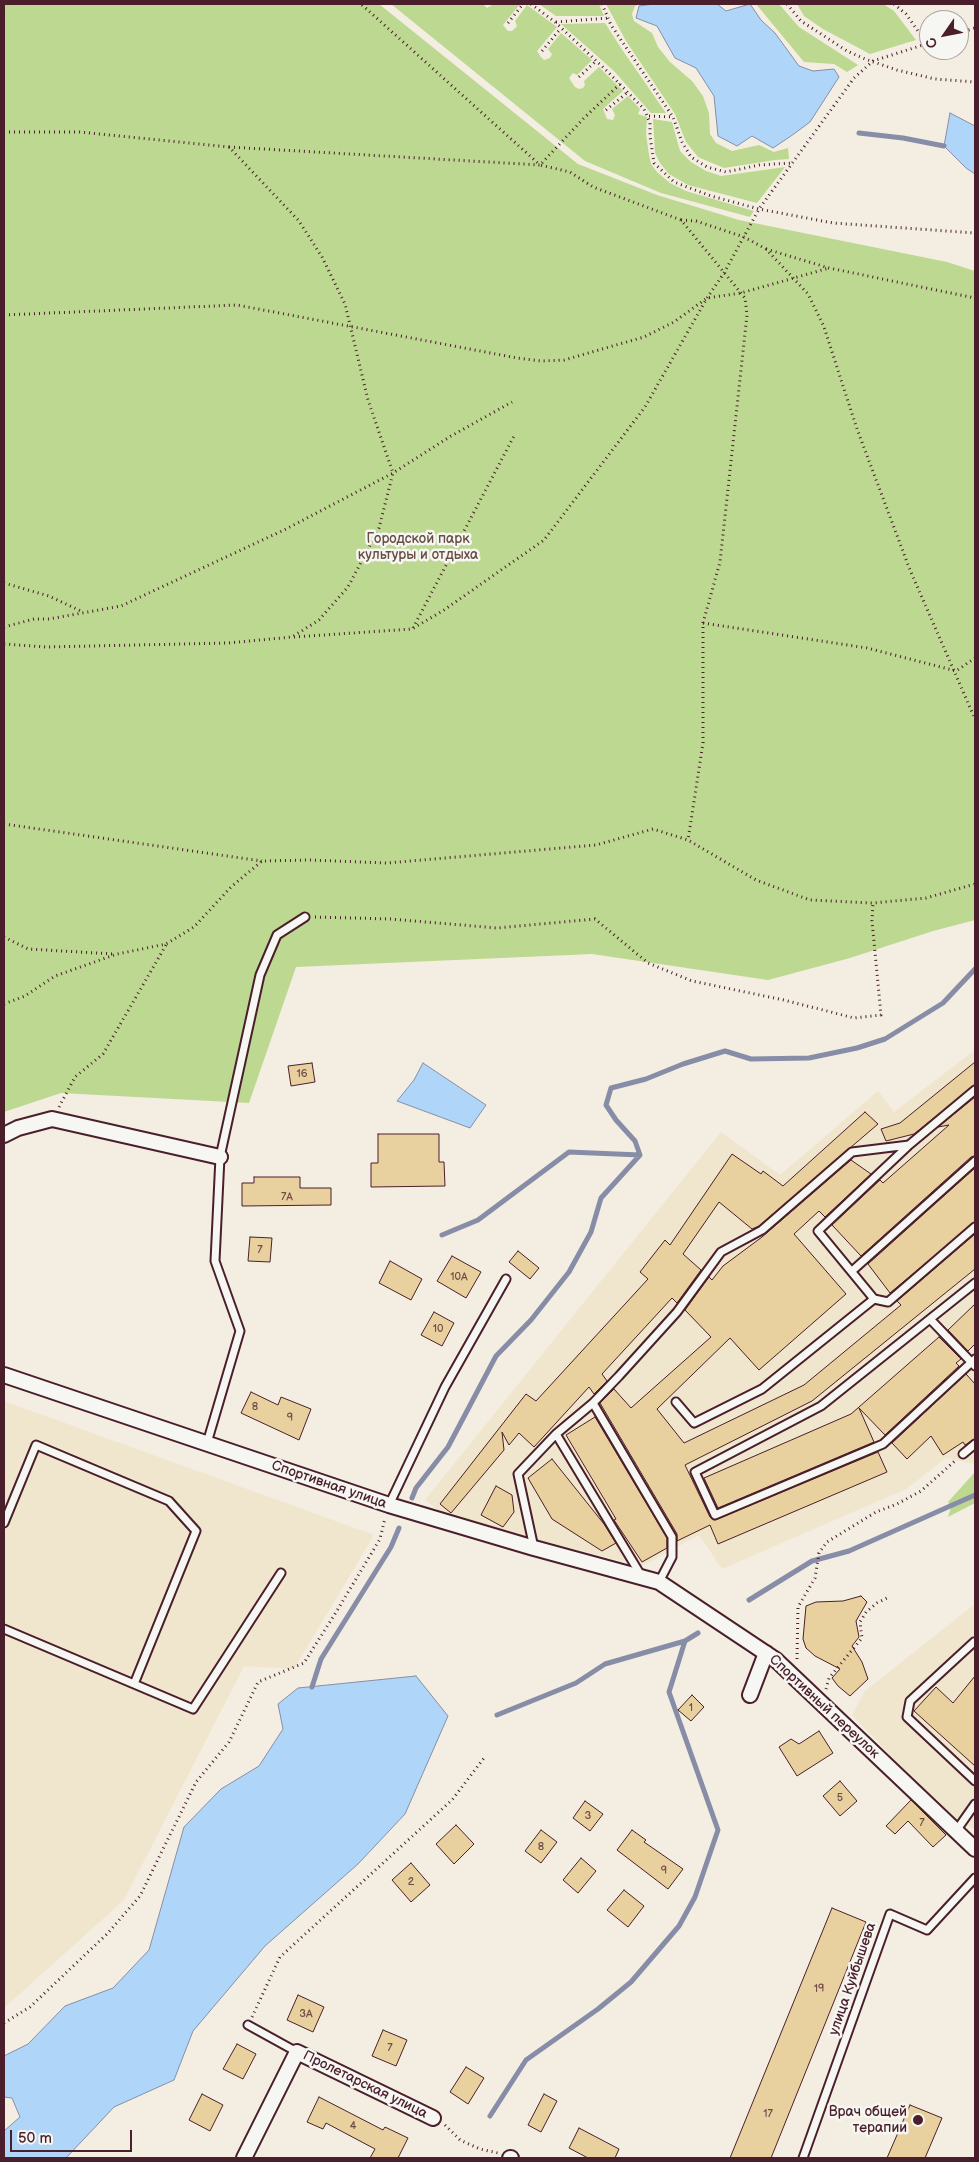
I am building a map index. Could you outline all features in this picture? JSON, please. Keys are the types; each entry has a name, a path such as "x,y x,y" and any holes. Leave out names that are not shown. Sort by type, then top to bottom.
{"street":[{"path":"4,1135 18,1128 52,1120 220,1157"},
{"name":"Спортивная улица","path":"4,1375 389,1505 534,1548 659,1582"},
{"name":"Спортивный переулок","path":"659,1582 766,1653 794,1677 975,1849"},
{"path":"750,1695 766,1653"},
{"path":"244,2158 296,2052"},
{"name":"Пролетарская улица","path":"296,2052 433,2118"}],"lane":[{"path":"207,1443 240,1331 215,1261 220,1157 260,975 277,935 305,917"},
{"path":"975,1090 908,1145 818,1231 874,1299 888,1302 975,1226"},
{"path":"534,1548 518,1474 556,1434 593,1403 677,1312 721,1252 762,1230 852,1152 908,1145"},
{"path":"852,1271 975,1161"},
{"path":"389,1505 445,1387 506,1279"},
{"path":"930,1318 974,1363 884,1444 715,1515 695,1472 820,1406 930,1318 975,1283"},
{"path":"676,1402 694,1423 762,1389 874,1299"},
{"path":"593,1403 672,1537 672,1557 659,1582"},
{"path":"556,1434 642,1578"},
{"path":"962,1454 975,1444"},
{"path":"4,1523 36,1445 168,1501 196,1531 134,1684"},
{"path":"4,1629 193,1709 281,1573"},
{"path":"975,1643 910,1701 907,1717 975,1781"},
{"path":"956,1831 975,1804"},
{"name":"улица Куйбышева","path":"803,2158 890,1914 927,1930 975,1878"},
{"path":"248,2025 296,2052"}],"path":[{"path":"361,4 540,165"},
{"path":"508,23 523,4"},
{"path":"531,4 555,22 620,84 649,116 654,163 662,173 674,182 690,189 758,209 833,223 975,233"},
{"path":"602,4 609,18 673,117 682,142 691,156 707,167 726,172 759,165 792,163"},
{"path":"787,4 801,21 847,51 898,70 935,78 975,82"},
{"path":"894,4 906,14 919,31"},
{"path":"555,22 609,18"},
{"path":"542,51 560,28"},
{"path":"4,644 46,647 228,643 412,629 444,610 544,540 646,407 707,298 744,237 758,209 854,78 873,61 919,46"},
{"path":"579,77 596,61"},
{"path":"540,165 584,118 620,84"},
{"path":"606,110 628,92"},
{"path":"649,116 673,117"},
{"path":"4,132 79,132 229,147 540,165 570,172 594,187 681,220 696,220 744,237 766,249 829,268 975,298"},
{"path":"229,147 299,222 322,257 346,304 368,400 393,473 379,528 348,587 319,620 292,637"},
{"path":"681,220 741,292 745,298 747,315 720,562 703,622 703,743 688,840"},
{"path":"766,249 808,294 824,327 858,428 910,570 956,670 975,718"},
{"path":"4,314 236,306 517,358 541,361 564,360 644,337 674,322 707,298 741,292 829,268"},
{"path":"4,627 34,619 49,620 121,606 286,529 393,473 451,436 512,402"},
{"path":"412,629 514,436"},
{"path":"4,583 49,596 84,613"},
{"path":"703,622 867,648 956,670 975,658"},
{"path":"4,824 262,861 309,860 387,863 596,845 653,828 688,840 756,880 810,900 873,902 926,898 975,884"},
{"path":"4,1004 25,996 55,976 117,954 166,944 194,927 230,887 262,861"},
{"path":"305,917 390,919 497,928 595,919 648,963 692,981 784,1000 854,1018 882,1015 873,929 873,902"},
{"path":"4,937 28,949 117,954"},
{"path":"52,1120 74,1077 103,1054 166,944"},
{"path":"794,1677 798,1607 815,1578 818,1553 827,1542 876,1512 898,1504 921,1491 962,1454"},
{"path":"4,2023 37,2001 107,1934 140,1896 196,1782 229,1742 258,1682 304,1662 338,1610 380,1539 389,1505"},
{"path":"823,1705 829,1678 862,1638 860,1622 866,1612 877,1603 889,1597"},
{"path":"248,2025 280,1958 452,1800 484,1758"},
{"path":"433,2118 449,2128 460,2140 480,2149 511,2158"}],"shaded area":[{"path":"975,1050 975,1464 946,1458 906,1489 722,1569 699,1535 642,1566 448,1517 425,1500 721,1132 780,1175 878,1091 894,1112"},
{"path":"4,1401 374,1535 294,1669 244,1666 124,1900 4,2008"},
{"path":"975,1604 975,1829 952,1819 852,1715 865,1691"}],"green space":[{"name":"Городской парк культуры и отдыха","path":"4,4 379,4 578,164 657,195 739,220 947,262 975,271 975,920 933,931 850,958 768,980 592,954 296,967 249,1103 61,1093 4,1112"},
{"path":"391,4 483,4 487,8 494,4 520,4 503,25 508,31 512,31 517,26 515,21 527,5 557,27 537,51 544,60 550,58 552,54 548,49 561,33 592,60 577,75 573,73 569,78 575,87 583,88 585,85 584,81 599,67 623,91 603,109 607,119 613,120 615,115 612,109 628,96 640,109 638,114 647,117 646,134 649,155 651,164 657,172 670,183 686,191 754,211 750,217 661,193 585,161"},
{"path":"539,4 599,4 604,16 556,16"},
{"path":"606,4 640,4 635,6 632,14 634,21 652,33 658,47 670,62 692,81 703,96 709,113 710,134 716,143 732,151 759,145 774,152 788,148 789,159 724,168 698,157 686,142 675,114 626,41"},
{"path":"756,4 779,4 799,27 858,65 847,72 834,64 804,62"},
{"path":"797,4 883,4 894,11 916,40 870,54 823,29 804,16"},
{"path":"605,23 666,113 651,113 614,71 561,24"},
{"path":"653,119 672,122 680,151 691,162 706,171 721,176 785,167 757,203 688,185 669,174 660,163 655,153"},
{"path":"975,1472 975,1503 948,1517 951,1507 948,1502"}],"water":[{"path":"654,4 717,4 726,11 750,4 761,20 775,33 799,66 813,71 834,69 839,77 810,122 791,136 773,148 752,136 737,146 718,136 714,96 696,68 675,58 657,26 636,18 639,6"},
{"path":"950,113 975,126 975,174 966,168 944,146"},
{"path":"423,1063 486,1105 470,1128 397,1101 414,1080"},
{"path":"416,1676 448,1716 405,1814 358,1864 265,1946 193,2031 174,2080 114,2107 66,2158 4,2158 4,2131 20,2117 12,2098 4,2097 4,2056 28,2044 65,2006 113,1988 149,1950 184,1827 221,1789 259,1766 283,1729 278,1704 298,1688"}],"building":[{"path":"975,1062 975,1085 914,1134 886,1141 881,1129 900,1123"},
{"path":"312,1063 315,1082 291,1086 288,1066"},
{"path":"975,1097 975,1156 971,1157 861,1256 832,1225 880,1180 883,1183 949,1125 938,1127"},
{"path":"865,1112 878,1124 759,1226 752,1229 719,1202 683,1254 701,1270 677,1303 672,1298 602,1374 607,1381 594,1394 589,1387 534,1447 519,1433 509,1445 502,1432 504,1450 451,1513 440,1504 526,1394 536,1401 648,1279 640,1272 665,1240 670,1245 732,1154 761,1174 763,1171 783,1186"},
{"path":"378,1134 439,1134 439,1162 444,1162 445,1186 371,1187 371,1163 378,1163"},
{"path":"851,1160 871,1174 825,1217 819,1211 794,1234 846,1294 759,1370 730,1338 657,1409 684,1443 804,1385 901,1305 897,1301 975,1234 975,1269 812,1401 685,1465 710,1517 715,1520 878,1452 887,1472 718,1544 710,1525 677,1541 677,1534 600,1403 614,1389 631,1408 711,1337 685,1310 709,1277 712,1280 723,1266 762,1237"},
{"path":"975,1168 975,1222 890,1293 868,1264"},
{"path":"254,1177 300,1177 300,1188 331,1188 331,1205 242,1206 242,1183 254,1183"},
{"path":"250,1237 272,1238 270,1262 248,1261"},
{"path":"518,1251 539,1268 530,1279 509,1262"},
{"path":"452,1256 481,1272 466,1298 437,1281"},
{"path":"390,1261 422,1279 411,1300 379,1283"},
{"path":"975,1304 975,1344 968,1351 948,1330"},
{"path":"434,1312 454,1323 442,1346 421,1335"},
{"path":"939,1337 961,1359 956,1363 959,1366 885,1435 859,1408 874,1442 718,1508 704,1478 851,1414"},
{"path":"966,1374 975,1384 975,1439 965,1445 963,1442 943,1455 931,1436 907,1459 892,1443"},
{"path":"251,1392 278,1405 281,1397 311,1409 299,1440 241,1413"},
{"path":"595,1417 667,1538 667,1548 642,1562 614,1520 616,1519 566,1435"},
{"path":"552,1459 604,1524 616,1543 602,1551 552,1519 528,1478"},
{"path":"496,1486 512,1495 514,1512 503,1527 481,1515"},
{"path":"861,1596 867,1602 856,1621 859,1637 852,1646 862,1662 868,1679 850,1696 832,1678 840,1669 815,1656 806,1648 803,1639 806,1606 816,1602 843,1601"},
{"path":"975,1676 975,1766 914,1711 936,1687 953,1703"},
{"path":"692,1695 704,1707 691,1721 678,1710"},
{"path":"819,1731 833,1753 797,1776 779,1747 791,1739 799,1744"},
{"path":"840,1781 857,1801 840,1816 823,1796"},
{"path":"911,1800 946,1835 933,1847 908,1821 895,1834 886,1826"},
{"path":"585,1801 603,1814 590,1831 573,1818"},
{"path":"456,1825 474,1844 454,1864 436,1844"},
{"path":"541,1830 557,1842 541,1863 525,1851"},
{"path":"632,1830 646,1840 644,1842 683,1869 668,1889 617,1850"},
{"path":"581,1858 596,1871 578,1893 563,1880"},
{"path":"411,1863 430,1885 411,1902 392,1880"},
{"path":"624,1890 644,1906 628,1927 607,1910"},
{"path":"832,1908 866,1922 771,2158 730,2158"},
{"path":"298,1995 324,2007 313,2032 287,2020"},
{"path":"383,2030 407,2040 396,2066 372,2056"},
{"path":"237,2044 256,2054 243,2079 223,2069"},
{"path":"466,2067 484,2078 468,2104 450,2092"},
{"path":"202,2094 223,2105 210,2131 189,2120"},
{"path":"544,2094 557,2101 541,2132 528,2125"},
{"path":"319,2097 383,2130 385,2127 408,2138 398,2158 370,2158 375,2149 326,2123 323,2129 307,2122"},
{"path":"910,2105 942,2118 925,2158 887,2158"},
{"path":"579,2128 619,2149 615,2158 588,2158 569,2148"}],"waterway":[{"path":"859,133 903,138 944,146"},
{"path":"412,1498 416,1488 448,1447 496,1356 531,1320 569,1272 591,1232 601,1198 640,1155 635,1141 616,1120 606,1105 611,1088 646,1079 683,1064 725,1051 751,1059 809,1058 857,1048 885,1039 943,1003 975,969"},
{"path":"442,1235 478,1220 569,1152 640,1155"},
{"path":"749,1600 812,1561 849,1551 975,1495"},
{"path":"312,1687 321,1659 391,1547 399,1528"},
{"path":"497,1715 576,1683 605,1664 685,1641 698,1633"},
{"path":"490,2116 526,2060 598,2009 631,1982 679,1926 695,1897 718,1830 669,1692 685,1641"}],"place":[{"name":"Врач общей терапии","path":"918,2120"}]}
